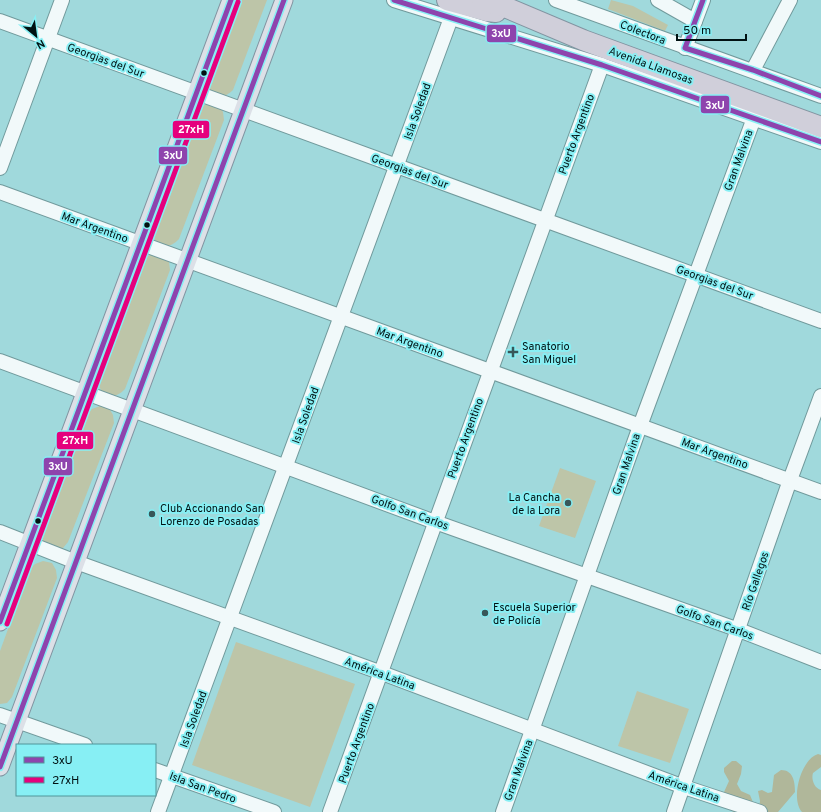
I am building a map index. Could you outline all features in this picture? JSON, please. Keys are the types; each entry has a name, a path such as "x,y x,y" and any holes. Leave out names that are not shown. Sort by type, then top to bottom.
{"highway":[{"name":"Avenida Llamosas","path":"482,0 519,7 598,32 821,114"},
{"path":"449,9 487,11 519,7"},
{"name":"Avenida Llamosas","path":"519,7 583,40 821,127"}],"main road":[{"path":"0,622 231,0"},
{"path":"0,767 284,0"}],"street":[{"path":"0,168 62,0"},
{"path":"394,0 449,9 602,65 821,142"},
{"name":"Colectora","path":"556,0 685,48 753,70 821,96"},
{"path":"658,0 695,21"},
{"path":"753,70 790,0"},
{"path":"685,48 695,21 699,2"},
{"name":"Isla Soledad","path":"158,812 398,167 449,9"},
{"name":"Georgias del Sur","path":"0,21 821,321"},
{"name":"Puerto Argentino","path":"330,812 382,673 544,219 602,65"},
{"name":"Gran Malvina","path":"503,812 640,426 754,118"},
{"name":"Mar Argentino","path":"0,192 187,262 821,492"},
{"name":"Golfo San Carlos","path":"0,361 435,522 739,630 821,662"},
{"name":"Río Gallegos","path":"674,812 739,630 790,480 821,396"},
{"name":"América Latina","path":"0,532 76,562 382,673 684,787 760,812"},
{"path":"0,715 81,744"},
{"name":"Isla San Pedro","path":"156,770 274,812"}],"green space":[{"path":"237,0 267,0 233,90 225,96 217,96 210,91 208,81"},
{"path":"611,0 633,6 668,25 665,31 608,9"},
{"path":"210,103 219,105 223,112 224,120 179,239 175,243 162,246 156,241 153,231 197,111 202,106"},
{"path":"156,253 165,255 169,262 170,270 125,389 121,393 108,396 102,391 99,381 143,261 148,256"},
{"path":"100,406 109,408 113,415 114,423 68,542 63,548 58,549 43,542 43,534 87,414 92,409"},
{"name":"La Cancha de la Lora","path":"560,468 596,481 575,538 539,526"},
{"path":"43,561 52,563 56,570 57,578 12,697 7,703 0,704 0,651 30,569 35,564"},
{"path":"236,642 355,684 310,807 192,765"},
{"path":"637,691 689,709 670,763 618,746"},
{"path":"818,754 821,755 821,767 813,773 812,778 815,785 821,790 821,812 802,812 797,798 799,780 807,763 812,757"},
{"path":"732,761 736,761 742,766 737,784 741,791 750,795 757,812 733,812 724,792 729,781 724,772 724,768"},
{"path":"781,770 785,770 791,774 795,792 778,812 761,812 759,808 760,801 758,791 762,790 768,793 772,792 774,775"}],"transit line":[{"name":"3xU","path":"0,622 231,0"},
{"name":"3xU","path":"0,767 284,0"},
{"name":"3xU","path":"394,0 602,65 821,142"},
{"name":"3xU","path":"703,0 685,48 753,70 821,96"},
{"name":"27xH","path":"7,624 238,2"}],"place":[{"name":"Sanatorio San Miguel","path":"513,352"},
{"name":"La Cancha de la Lora","path":"568,503"},
{"name":"Club Accionando San Lorenzo de Posadas","path":"152,514"},
{"name":"Escuela Superior de Policía","path":"485,613"}]}
